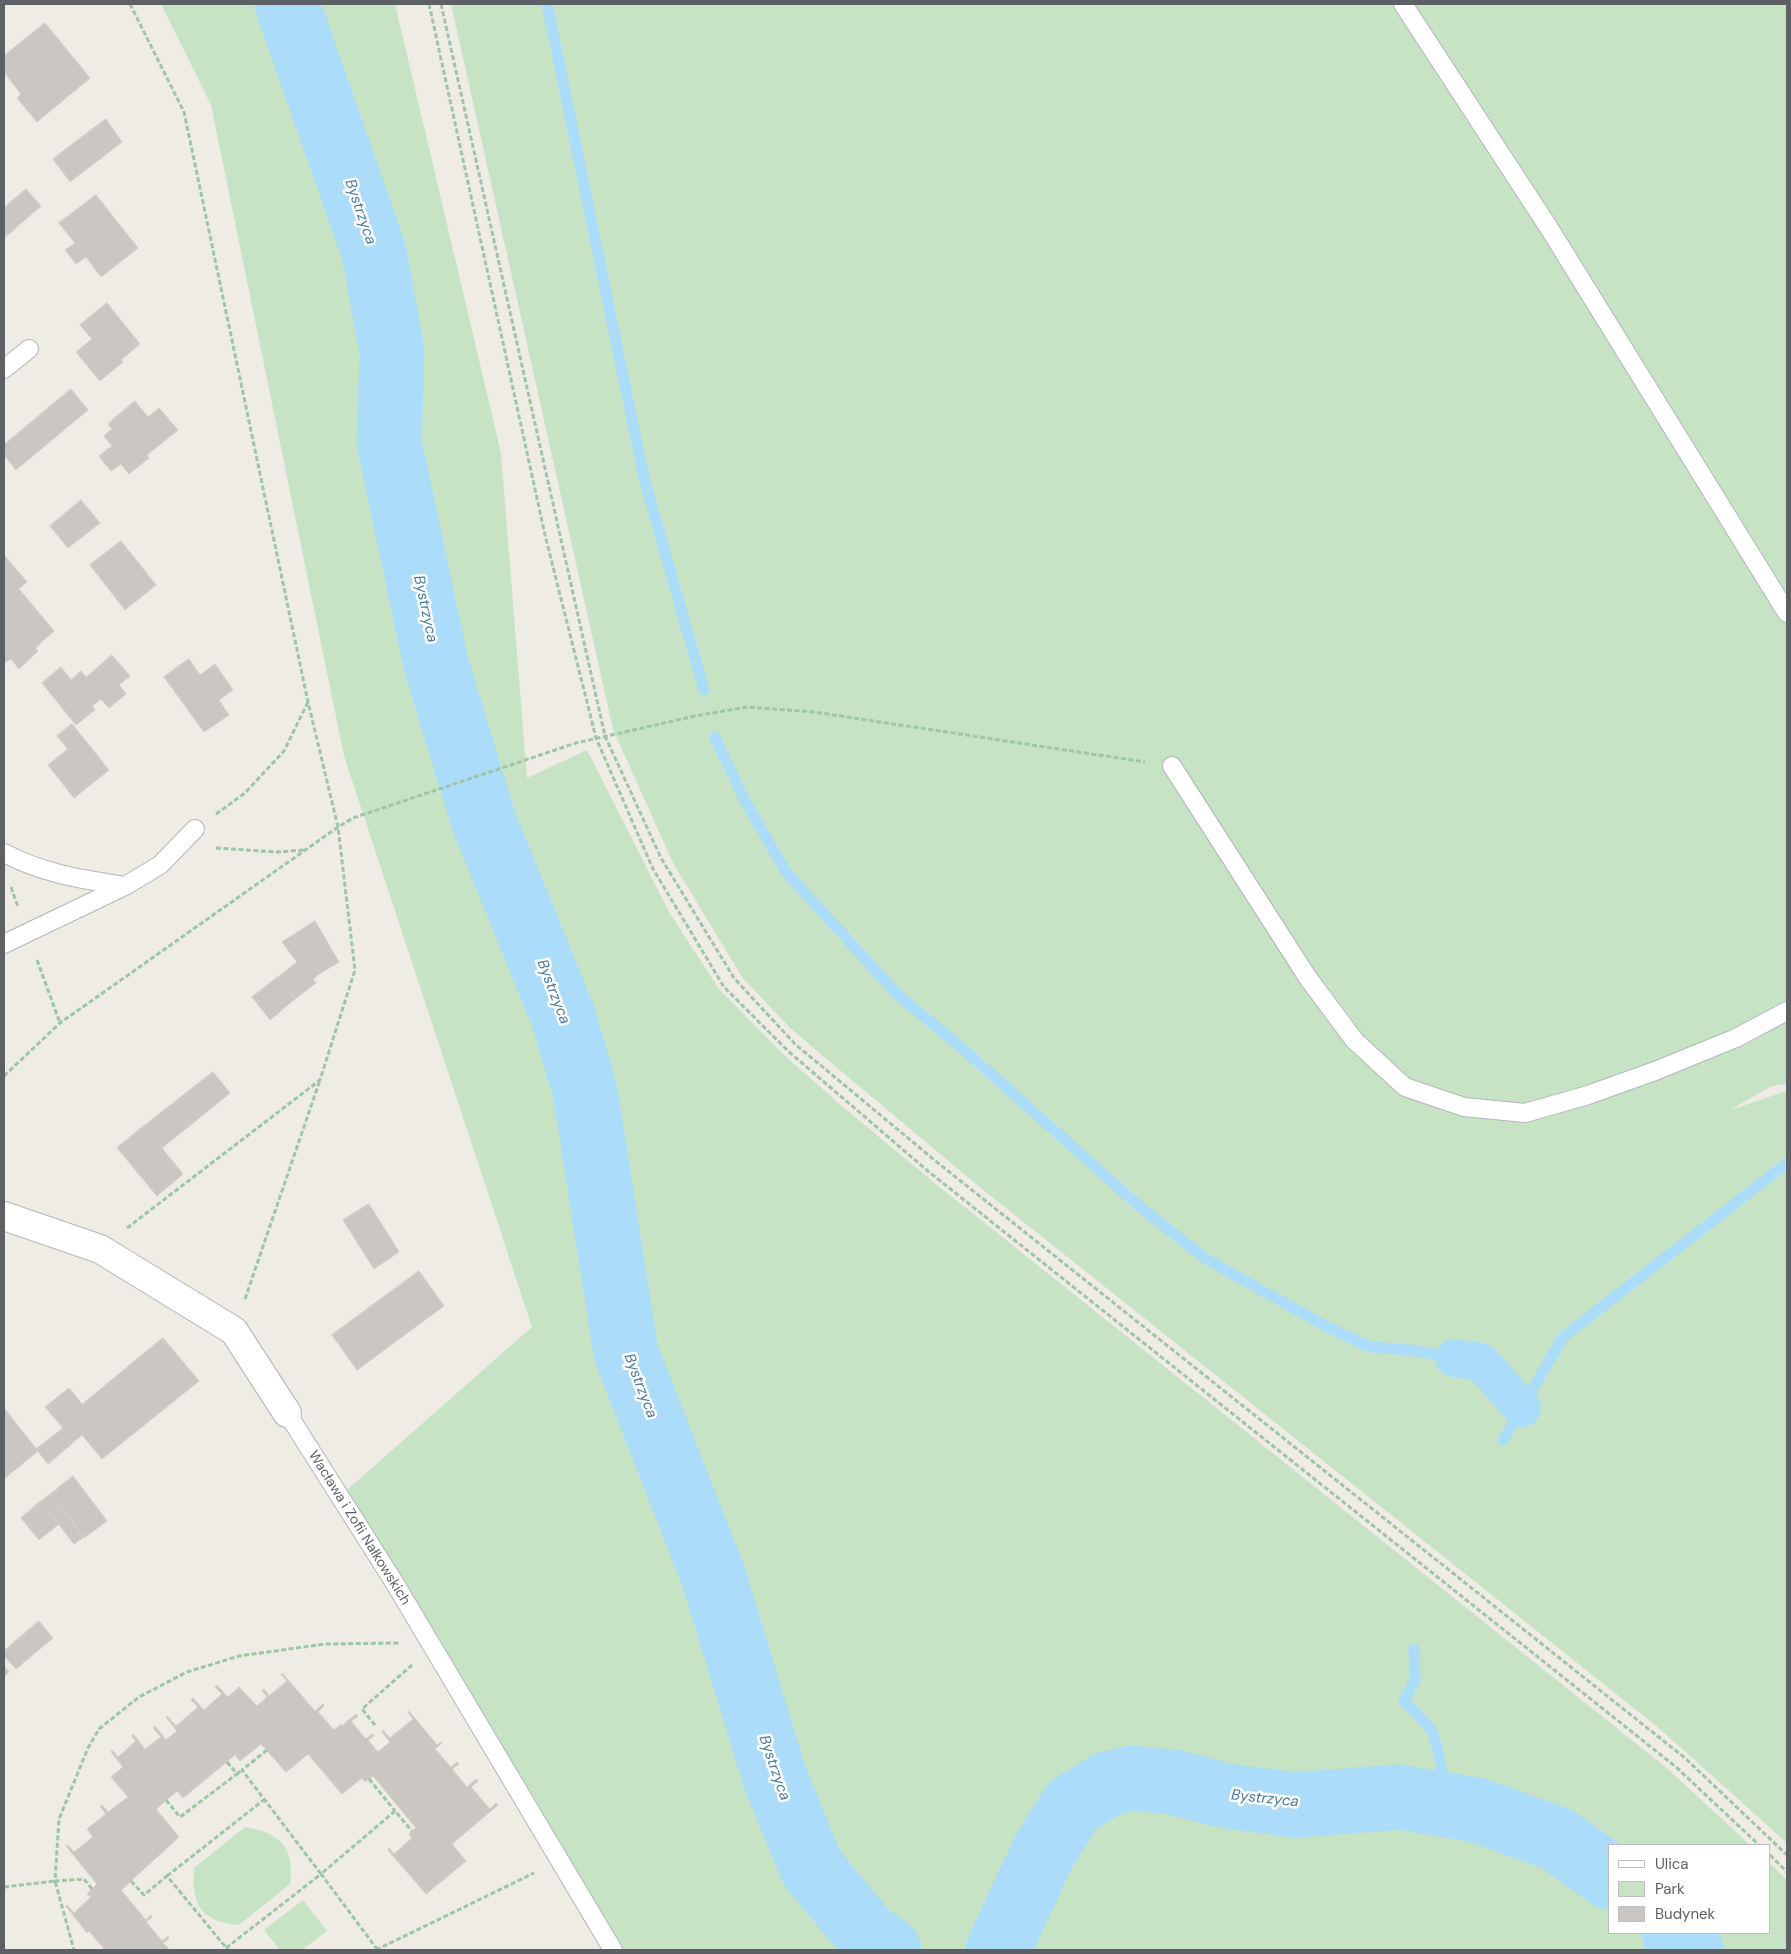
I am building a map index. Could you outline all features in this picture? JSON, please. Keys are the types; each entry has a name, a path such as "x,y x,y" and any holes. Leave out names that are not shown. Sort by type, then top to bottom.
{"street":[{"name":"Wacława i Zofii Nałkowskich","path":"4,1216 100,1249 234,1330 287,1414"}],"lane":[{"path":"1403,4 1549,228 1787,613"},
{"path":"4,370 29,349"},
{"path":"1172,766 1308,978 1355,1042 1405,1088 1464,1107 1525,1113 1588,1095 1655,1071 1736,1038 1787,1011"},
{"path":"4,944 125,886 160,865 195,829"},
{"path":"4,853 27,865 70,878 125,886"},
{"name":"Wacława i Zofii Nałkowskich","path":"287,1414 389,1574 612,1950"}],"path":[{"path":"130,4 184,112 308,702 338,827 355,970 320,1080 234,1330"},
{"path":"429,4 545,535 596,738 653,869 724,987 788,1051 929,1172 1676,1767 1758,1844"},
{"path":"441,4 605,736 661,858 734,978 795,1044 946,1169 1684,1758 1787,1855"},
{"path":"195,829 244,793 284,751 308,702"},
{"path":"4,1076 60,1022 353,818 576,743 703,714 747,707 814,712 1172,766"},
{"path":"176,848 277,852 305,850"},
{"path":"100,1249 320,1080"},
{"path":"74,1950 56,1881 59,1819 88,1748 99,1729 140,1697 187,1672 239,1656 324,1644 431,1644"},
{"path":"375,1725 362,1709 431,1644"},
{"path":"166,1800 180,1817 267,1750"},
{"path":"227,1762 237,1774"},
{"path":"242,1770 376,1950 560,1861"},
{"path":"369,1778 412,1831"},
{"path":"131,1881 144,1895 264,1799"},
{"path":"167,1876 227,1949 395,1812"},
{"path":"1771,1856 1787,1872"},
{"path":"4,1887 84,1879 92,1888"}],"green space":[{"path":"161,4 395,4 501,453 527,778 587,750 669,912 719,989 784,1055 926,1176 1668,1769 1749,1844 1608,1844 1608,1934 1771,1934 1771,1864 1787,1880 1787,1950 608,1950 340,1496 532,1327 344,756 211,105"},
{"path":"451,4 1787,4 1787,1084 1772,1086 1730,1110 1787,1091 1787,1843 1660,1729 982,1189 790,1028 742,977 673,863 613,729"},
{"path":"245,1827 268,1833 283,1844 290,1861 291,1871 290,1884 239,1925 216,1920 201,1909 194,1892 194,1868"},
{"path":"303,1900 327,1931 302,1950 280,1950 264,1930"}],"building":[{"path":"45,23 90,78 37,122 17,98 21,94 4,72 4,56"},
{"path":"106,119 122,142 70,182 53,159"},
{"path":"26,189 41,206 4,238 4,208"},
{"path":"96,195 138,248 101,277 86,257 76,264 65,250 75,243 59,223"},
{"path":"107,303 140,344 121,360 123,362 100,381 76,352 92,339 80,325"},
{"path":"71,389 88,410 16,470 4,455 4,445"},
{"path":"135,401 148,417 159,408 178,430 147,455 149,458 129,474 121,464 111,471 99,456 112,446 104,436 112,429 108,424"},
{"path":"81,500 100,523 68,548 50,526"},
{"path":"121,541 156,585 125,610 90,565"},
{"path":"4,555 27,582 4,601"},
{"path":"19,589 54,631 35,648 38,651 19,669 11,659 4,663 4,601"},
{"path":"112,655 130,676 119,685 126,694 109,708 101,699 92,706 71,680 81,671 86,677"},
{"path":"189,659 200,675 215,664 233,690 219,700 229,715 204,732 164,677"},
{"path":"61,667 95,710 76,725 42,683"},
{"path":"72,724 109,770 74,798 48,765 68,749 57,736"},
{"path":"315,921 339,962 319,974 295,934"},
{"path":"295,934 319,974 313,979 316,983 295,999 278,977 297,962 282,942"},
{"path":"278,977 295,999 270,1020 252,997"},
{"path":"213,1072 230,1093 162,1148 144,1126"},
{"path":"144,1126 183,1174 157,1196 117,1148"},
{"path":"369,1204 399,1252 374,1269 343,1220"},
{"path":"419,1271 444,1306 357,1370 332,1335"},
{"path":"163,1338 199,1381 102,1459 82,1435 48,1464 36,1449 63,1428 45,1407 69,1388 82,1404"},
{"path":"4,1408 38,1451 4,1479"},
{"path":"73,1476 107,1521 84,1538 51,1494"},
{"path":"51,1494 84,1537 74,1544 41,1501"},
{"path":"41,1501 59,1524 39,1540 21,1518"},
{"path":"39,1621 53,1638 16,1669 4,1656 4,1651"},
{"path":"4,1666 9,1672 4,1677"},
{"path":"281,1674 315,1711 323,1704 324,1706 318,1712 334,1730 356,1714 358,1716 351,1721 366,1739 372,1734 374,1736 368,1740 378,1752 390,1742 382,1732 383,1730 390,1738 413,1719 408,1713 409,1711 437,1745 442,1743 435,1749 451,1767 457,1762 459,1764 452,1769 467,1787 476,1779 478,1781 471,1787 490,1809 496,1803 498,1805 452,1844 466,1861 426,1894 388,1850 389,1848 394,1854 412,1838 409,1834 416,1828 373,1776 365,1782 362,1778 342,1794 308,1754 286,1772 261,1744 240,1761 235,1755 183,1798 177,1791 156,1809 179,1837 121,1890 146,1920 151,1915 152,1917 146,1922 162,1941 168,1936 169,1938 163,1943 170,1950 105,1950 89,1931 87,1933 66,1906 74,1913 91,1897 87,1894 97,1884 66,1846 68,1845 74,1852 93,1837 87,1829 106,1814 100,1806 102,1805 108,1812 128,1797 111,1777 123,1767 111,1752 112,1750 118,1757 136,1741 132,1736 133,1734 145,1749 161,1737 153,1728 155,1726 166,1740 177,1731 166,1717 176,1726 198,1707 191,1700 193,1698 204,1710 222,1694 215,1687 217,1685 228,1697 239,1687 257,1706 267,1697 262,1690 264,1689 269,1696 287,1681"}],"waterway":[{"name":"Bystrzyca","path":"287,4 374,252 392,352 389,442 436,664 484,822 563,1016 585,1091 626,1353 713,1575 775,1778 812,1868 865,1932 889,1950"},
{"path":"547,4 644,478 704,690"},
{"path":"715,737 744,799 786,872 898,995 961,1047 1139,1206 1206,1259 1324,1325 1370,1347 1411,1350 1454,1358"},
{"path":"1503,1440 1563,1337 1787,1163"},
{"path":"1454,1358 1481,1362 1522,1408"},
{"path":"1414,1649 1415,1680 1404,1701 1431,1729 1438,1750 1448,1805"},
{"name":"Bystrzyca","path":"998,1950 1044,1851 1072,1806 1107,1784 1132,1778 1173,1782 1227,1796 1296,1805 1398,1797 1477,1810 1557,1839 1608,1876"},
{"name":"Bystrzyca","path":"1675,1934 1691,1950"}]}
